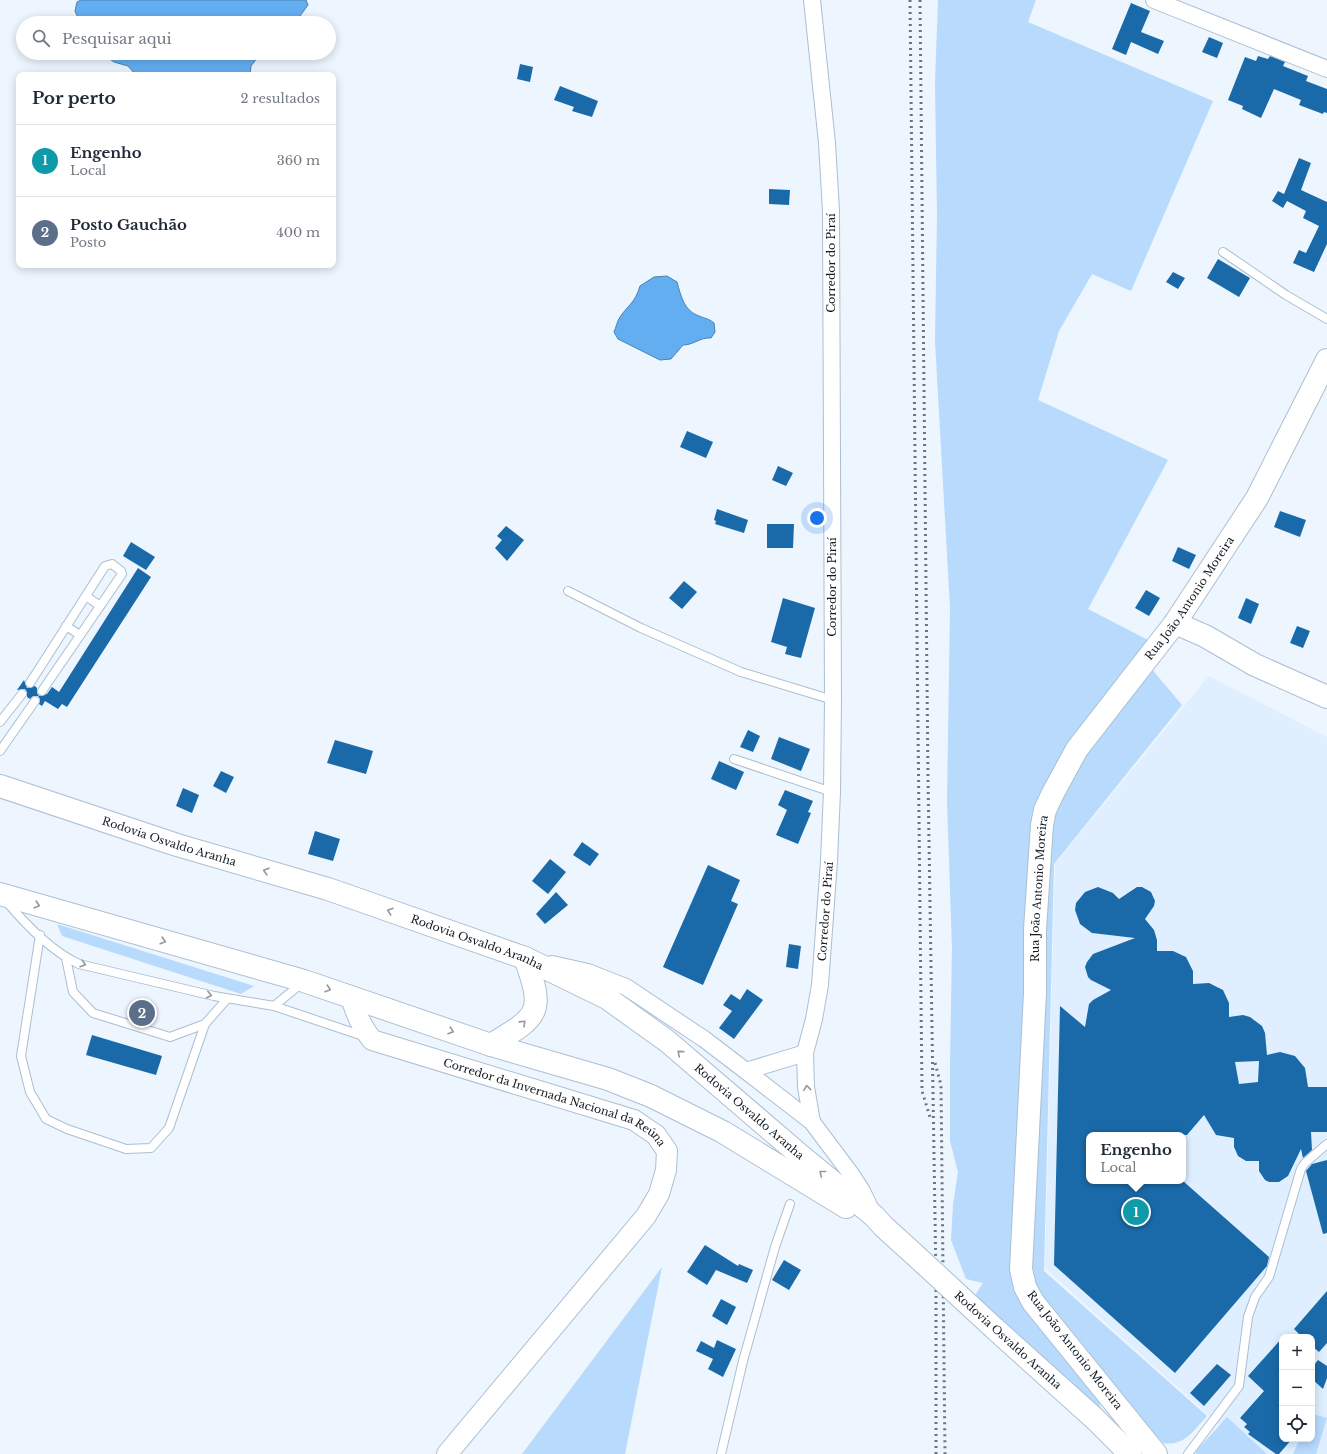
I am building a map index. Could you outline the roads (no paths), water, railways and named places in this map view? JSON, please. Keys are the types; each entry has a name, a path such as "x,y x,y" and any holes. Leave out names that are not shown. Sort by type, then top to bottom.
{"main road":[{"name":"Rua João Antonio Moreira","path":"1156,1454 1033,1302 1025,1286 1021,1269 1040,844 1046,810 1064,770 1077,749 1175,623 1257,498 1327,360"},
{"path":"1175,623 1205,636 1255,665 1327,697"},
{"name":"Rodovia Osvaldo Aranha","path":"0,786 177,845 328,889 525,958 607,998 667,1041 879,1221 1095,1419 1113,1447 1130,1454"},
{"name":"Rodovia Osvaldo Aranha","path":"0,894 304,981 491,1045 608,1079 651,1096 723,1132 836,1202 879,1221"},
{"path":"491,1045 522,1026 534,1011 537,996 525,958"},
{"path":"1113,1447 1121,1409"}],"street":[{"name":"Corredor do Piraí","path":"812,0 828,143 831,211 833,700 832,792 829,861 820,985 814,1019 805,1053 806,1087 812,1122"},
{"path":"1154,0 1327,70"},
{"path":"525,958 588,972 626,987 704,1039 812,1122 858,1186 879,1221"},
{"path":"351,996 355,1014 363,1029 372,1040"},
{"name":"Corredor da Invernada Nacional da Reúna","path":"372,1040 634,1120 656,1135 667,1151 664,1176 658,1194 646,1216 447,1454"},
{"path":"746,1071 805,1053"}],"lane":[{"path":"1223,252 1286,295 1327,319"},
{"path":"30,683 105,566 112,564 122,571 122,574 42,691"},
{"path":"568,590 641,628 741,672 833,700"},
{"path":"86,596 100,606"},
{"path":"66,626 80,635"},
{"path":"0,722 22,694"},
{"path":"0,750 35,702"},
{"path":"734,759 832,792"},
{"path":"0,894 18,915 66,958 79,964 227,999 274,1006 372,1040"},
{"path":"40,934 21,1056 30,1092 46,1119 67,1129 126,1149 151,1148 169,1128 204,1024 227,999"},
{"path":"66,958 73,992 93,1013 170,1037 204,1024"},
{"path":"274,1006 304,981"},
{"path":"1188,1454 1239,1386 1248,1317 1255,1297 1269,1277 1301,1169 1305,1163 1327,1144"},
{"path":"721,1454 743,1362 775,1247 790,1204"}],"water":[{"path":"81,0 306,0 308,5 300,16 77,16 75,11 77,2"},
{"path":"111,60 256,60 251,66 250,72 133,72 128,66"},
{"path":"667,276 677,282 682,298 690,311 714,323 715,332 711,338 683,345 671,359 660,360 618,339 614,332 619,319 634,300 640,286 654,277"}],"railway":[{"path":"910,0 922,1091 930,1117"},
{"path":"920,0 928,779 936,1280 936,1454"},
{"path":"935,1063 941,1085 945,1454"}],"place":[{"name":"Posto Gauchão","path":"142,1013"},
{"name":"Engenho","path":"1136,1212"}]}
